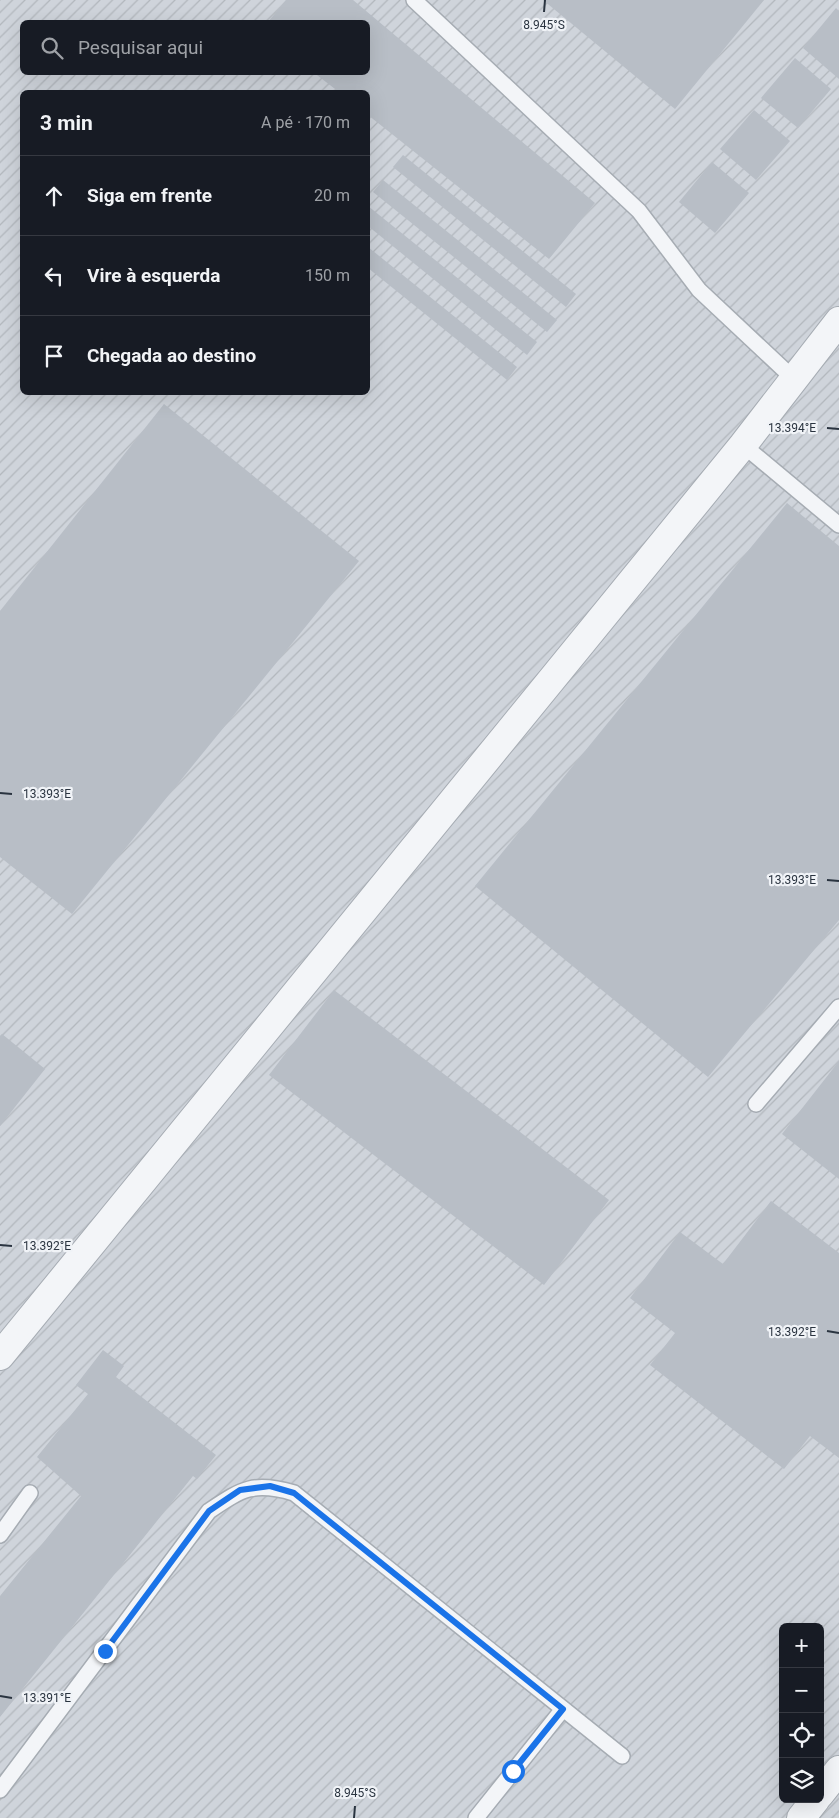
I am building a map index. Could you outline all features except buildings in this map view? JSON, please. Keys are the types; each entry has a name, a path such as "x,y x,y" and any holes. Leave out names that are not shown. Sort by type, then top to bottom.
{"street":[{"path":"0,1356 743,445 839,321"},
{"path":"824,1789 839,1770"},
{"path":"801,1818 813,1803"}],"lane":[{"path":"414,0 639,211 699,290 795,380"},
{"path":"743,445 839,525"},
{"path":"756,1104 839,1007"},
{"path":"0,1790 209,1511 240,1490 270,1486 294,1493 622,1756"},
{"path":"0,1534 30,1494"},
{"path":"476,1818 563,1709"}],"shaded area":[{"path":"0,0 839,0 839,1818 0,1818"}],"route":[{"path":"105,1651 209,1511 240,1490 270,1486 294,1493 563,1709 513,1771"}]}
